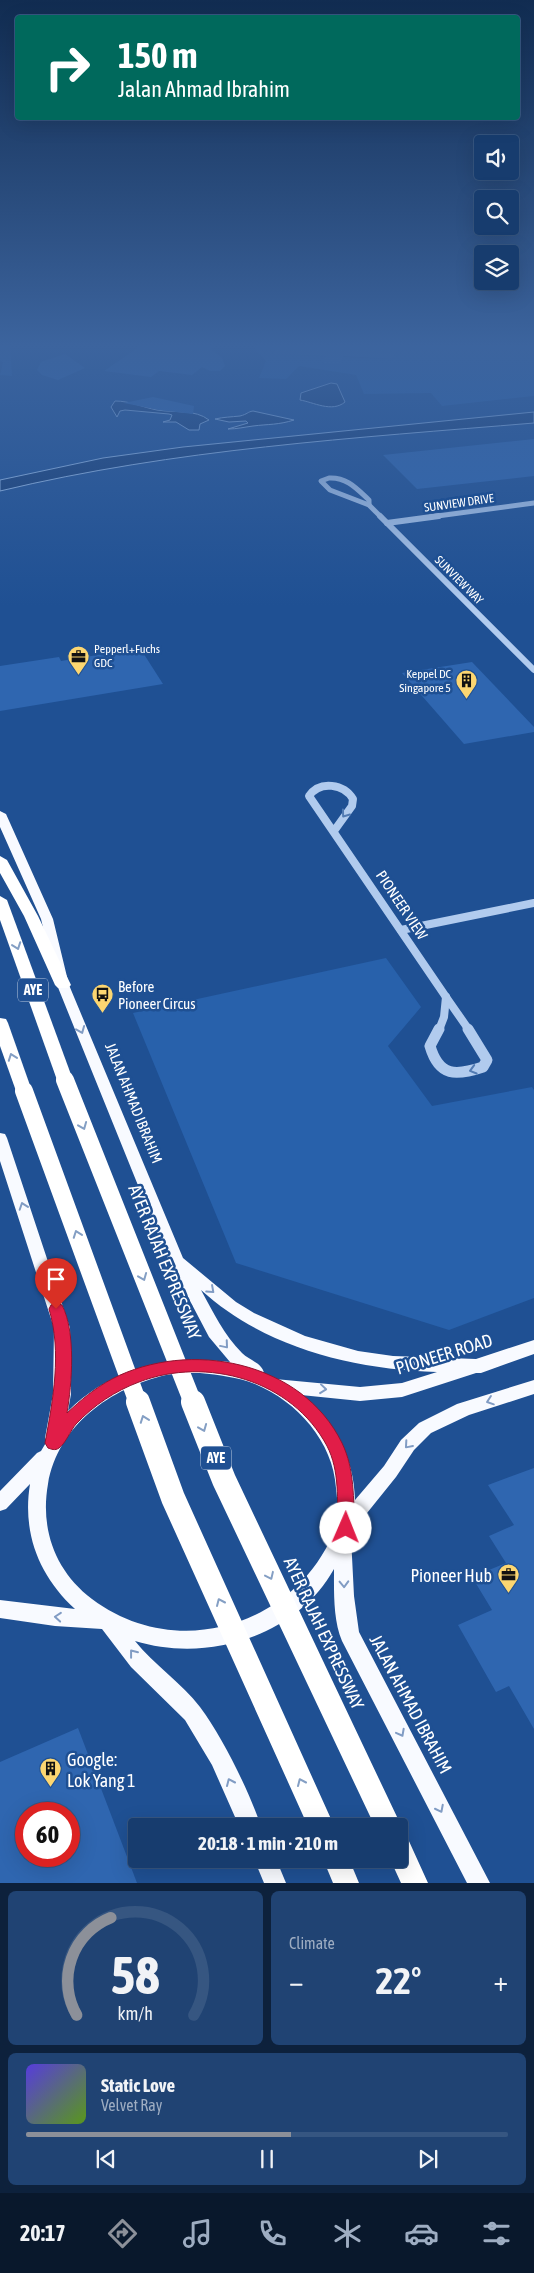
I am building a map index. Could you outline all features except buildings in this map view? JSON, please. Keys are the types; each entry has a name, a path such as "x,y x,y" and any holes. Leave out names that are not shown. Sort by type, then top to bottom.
{"highway":[{"path":"0,860 31,916 63,985"},
{"name":"AYER RAJAH EXPRESSWAY","path":"0,900 65,1080 224,1480 384,1818"},
{"path":"0,1023 173,1498 317,1818"},
{"path":"340,1868 346,1883"},
{"path":"408,1868 415,1883"}],"main road":[{"name":"JALAN AHMAD IBRAHIM","path":"0,814 47,919 63,985 175,1257 214,1332 236,1358 296,1398 318,1420 335,1445 344,1474 344,1596 349,1634 479,1883"},
{"path":"0,1138 62,1328 62,1394 52,1447 39,1476 35,1509 40,1542 55,1573 72,1594 108,1621 141,1634 177,1640 214,1638 249,1629 281,1612 307,1591 328,1564 344,1532 375,1489 387,1476 405,1446 424,1429 447,1416 534,1386"},
{"path":"175,1257 222,1299 248,1318 290,1337 344,1354 392,1363 481,1366"},
{"name":"PIONEER ROAD","path":"272,1383 360,1394 394,1391 481,1366 534,1347"},
{"path":"0,1503 19,1486 52,1447 70,1420 92,1399 119,1383 148,1372 179,1366 210,1366 241,1371 272,1383"},
{"path":"0,1608 54,1617 108,1621 138,1660 192,1712 219,1758 246,1818"},
{"path":"268,1868 276,1883"}],"street":[{"name":"SUNVIEW WAY","path":"369,505 369,500 345,479 336,478 321,481 330,490 369,505 534,670"},
{"name":"SUNVIEW DRIVE","path":"387,523 534,503"},
{"name":"PIONEER VIEW","path":"334,831 352,806 354,799 341,787 333,786 315,790 309,796 334,831 486,1056 487,1060 483,1067 453,1074 444,1070 435,1058 430,1046 444,1022 447,1011 446,997"},
{"path":"401,930 534,903"}],"shaded area":[{"path":"345,431 441,431 333,440 199,455 132,465 0,491 0,480 103,458 183,447"},
{"path":"386,958 421,1007 388,1046 432,1106 532,1087 534,1090 534,1298 449,1330 236,1263 133,1013"}],"place":[{"name":"Pepperl+Fuchs GDC","path":"78,675"},
{"name":"Keppel DC Singapore 5","path":"467,700"},
{"name":"Before Pioneer Circus","path":"102,1014"},
{"name":"Pioneer Hub","path":"508,1594"},
{"name":"Google: Lok Yang 1","path":"51,1788"}],"route":[{"path":"56,1309 62,1328 62,1394 54,1443 70,1420 92,1399 119,1383 148,1372 179,1366 210,1366 241,1371 270,1382 296,1398 318,1420 335,1445 344,1474 347,1504 346,1528"}]}
